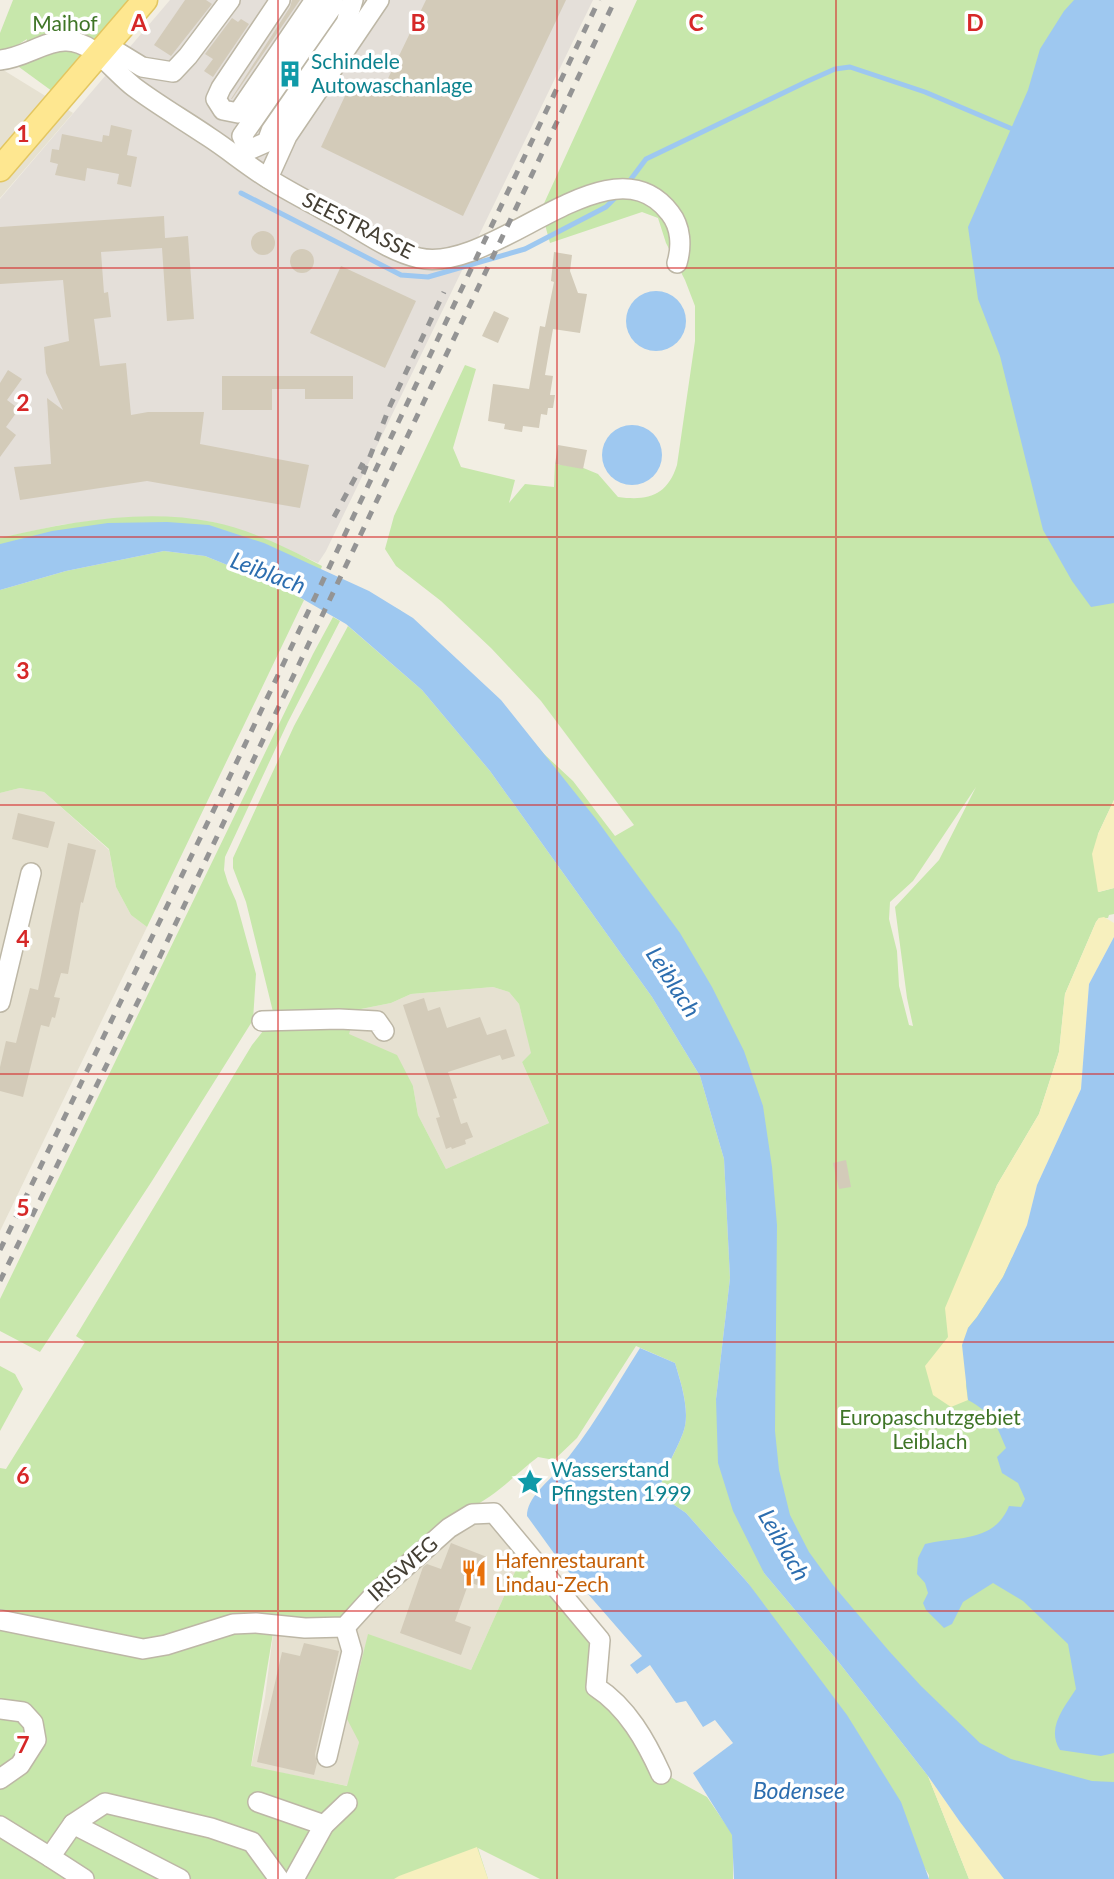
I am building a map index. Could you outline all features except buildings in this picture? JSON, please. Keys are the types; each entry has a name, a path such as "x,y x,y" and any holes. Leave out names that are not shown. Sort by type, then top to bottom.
{"main road":[{"path":"0,169 145,0"}],"street":[{"path":"0,60 19,58 66,41 102,50 142,67 173,72 230,0"},
{"path":"280,0 221,88 216,99 223,110 238,113 315,0"},
{"path":"331,0 334,4 242,136 251,149 267,142 271,131 346,23 353,0"},
{"path":"268,178 287,136 379,0"},
{"name":"SEESTRASSE","path":"102,50 132,86 268,178 386,244 419,258 455,257 596,193 618,187 633,188 658,200 674,218 680,236 677,263"},
{"path":"0,1002 30,873"},
{"path":"262,1021 377,1021 384,1031"},
{"name":"IRISWEG","path":"345,1627 376,1593 449,1528 472,1514 494,1513 600,1640 596,1686 613,1698 626,1715 648,1746 661,1774"},
{"path":"0,1620 143,1649 166,1645 233,1624 345,1627 352,1651 327,1757"},
{"path":"0,1709 23,1712 33,1723 37,1740 20,1765 0,1779"},
{"path":"258,1802 324,1825"},
{"path":"50,1857 73,1824 105,1803 211,1828 252,1842 278,1879"},
{"path":"294,1879 324,1825 347,1803"},
{"path":"73,1824 180,1879"},
{"path":"0,1826 84,1879"}],"shaded area":[{"path":"170,0 593,0 318,563 260,537 213,522 186,519 109,519 60,525 0,538 0,199"},
{"path":"0,68 73,113 0,198"},
{"path":"20,788 44,792 109,850 116,887 131,915 147,927 0,1231 0,793"},
{"path":"493,987 509,992 519,1004 532,1053 522,1062 549,1123 446,1169 418,1115 413,1086 348,1034 356,1010 391,1003 411,994"},
{"path":"472,1520 493,1520 523,1554 471,1670 368,1635 359,1742 348,1786 251,1767 265,1697 274,1627"}],"green space":[{"name":"Maihof","path":"13,0 133,0 56,94 19,67 27,39 0,56 0,33"},
{"name":"Europaschutzgebiet Leiblach","path":"637,0 1114,0 1114,800 1098,834 1099,892 1114,888 1114,914 1108,918 1099,918 1096,922 1065,994 1059,1052 1039,1114 997,1185 971,1251 1114,1273 1114,1783 988,1789 768,1525 754,1213 676,990 367,623 200,547 0,566 0,538 106,519 160,516 187,518 227,525 269,540 322,566 320,572 400,610 491,692 544,754 573,781 615,836 634,825 541,701 491,648 441,601 396,566 385,549 394,516 465,365 476,369 453,448 461,467 515,480 509,503 525,484 554,487 555,464 581,467 598,474 618,497 638,498 655,494 668,484 673,475 677,465 695,341 695,306 666,243 658,218 642,212 550,243 541,210","holes":["976,787 939,860 895,907 913,1026 909,1025 899,986 897,951 889,919 890,902 913,881"]},
{"path":"164,551 205,556 282,587 304,600 147,927 131,915 116,887 109,849 44,792 20,788 0,793 0,590 66,571"},
{"path":"333,617 340,621 288,722 225,857 224,870 236,901 256,974 253,1020 40,1352 0,1331 0,1299"},
{"path":"348,626 422,690 490,771 652,997 700,1076 724,1159 730,1278 716,1399 764,1573 837,1660 928,1776 969,1879 929,1879 748,1583 686,1513 670,1502 660,1488 683,1433 686,1416 684,1398 675,1363 636,1346 577,1438 554,1460 538,1457 495,1492 467,1509 342,1621 307,1623 143,1646 0,1614 0,1468 6,1469 85,1342 76,1336 252,1045 267,1026 276,1024 246,902 233,868 233,858 294,726","holes":["493,987 509,992 519,1004 531,1053 522,1062 549,1123 446,1169 418,1115 413,1086 397,1055 349,1034 356,1010 391,1003 411,994"]},
{"path":"0,1366 15,1374 23,1389 0,1431"},
{"path":"523,1554 595,1641 594,1668 663,1773 707,1797 733,1835 733,1879 540,1879 478,1848 488,1879 0,1879 0,1626 143,1653 233,1626 274,1627 251,1766 347,1786 359,1742 347,1719 368,1634 471,1670"}],"sand":[{"path":"1114,800 1114,888 1098,892 1092,854"},
{"path":"1104,917 1114,923 1114,937 1089,984 1081,1089 1037,1185 1027,1225 1003,1277 968,1328 968,1400 951,1407 933,1395 925,1366 948,1337 945,1308 997,1185 1039,1114 1059,1052 1065,994 1096,922"},
{"path":"928,1776 960,1822 1004,1879 969,1879"},
{"path":"477,1847 488,1879 394,1879 399,1876"}],"water":[{"path":"1074,0 1114,0 1114,603 1091,607 1072,581 1043,530 1000,356 978,299 968,227 1028,90 1040,49"},
{"path":"656,291 673,296 681,304 686,321 681,338 673,346 656,351 639,346 631,338 626,321 631,304 639,296"},
{"path":"632,425 653,434 662,455 653,476 632,485 611,476 602,455 611,434"},
{"name":"Leiblach","path":"167,522 209,525 264,543 369,591 413,618 501,700 596,819 680,933 712,987 744,1051 763,1106 777,1225 775,1431 779,1470 790,1515 809,1552 833,1585 921,1686 980,1743 1011,1759 1092,1781 1114,1782 1114,1879 1004,1879 928,1776 837,1660 764,1573 733,1511 718,1463 716,1399 730,1278 724,1159 700,1076 652,997 490,771 422,690 346,624 282,587 205,556 164,551 66,571 0,590 0,544 52,531 108,523"},
{"path":"1114,937 1114,1753 1101,1756 1060,1750 1056,1742 1058,1718 1076,1689 1068,1644 1023,1601 993,1583 963,1602 952,1624 944,1628 926,1610 923,1603 928,1593 925,1583 917,1574 918,1558 925,1544 984,1532 1002,1518 1009,1506 1021,1507 1025,1499 1018,1483 1002,1473 997,1457 1006,1448 996,1425 988,1414 968,1400 962,1345 968,1328 1003,1277 1027,1225 1037,1185 1081,1089 1089,984"},
{"name":"Bodensee","path":"640,1348 675,1363 684,1398 685,1425 660,1489 670,1502 686,1513 748,1583 847,1715 901,1802 929,1879 734,1879 732,1835 693,1773 733,1743 715,1720 703,1727 686,1701 676,1703 650,1665 637,1674 630,1665 642,1656 561,1563 527,1516 534,1497 580,1442"}],"waterway":[{"path":"631,179 646,159 835,69 850,67 925,92 1010,128"},
{"path":"241,193 401,275 428,277 525,249 606,207 616,197"}],"railway":[{"path":"0,1250 221,795 599,0"},
{"path":"0,1281 154,969 615,0"},
{"path":"363,474 390,406 444,292"},
{"path":"334,517 363,463"}],"place":[{"name":"Schindele Autowaschanlage","path":"290,74"},
{"name":"Wasserstand Pfingsten 1999","path":"530,1482"},
{"name":"Hafenrestaurant Lindau-Zech","path":"474,1573"}]}
